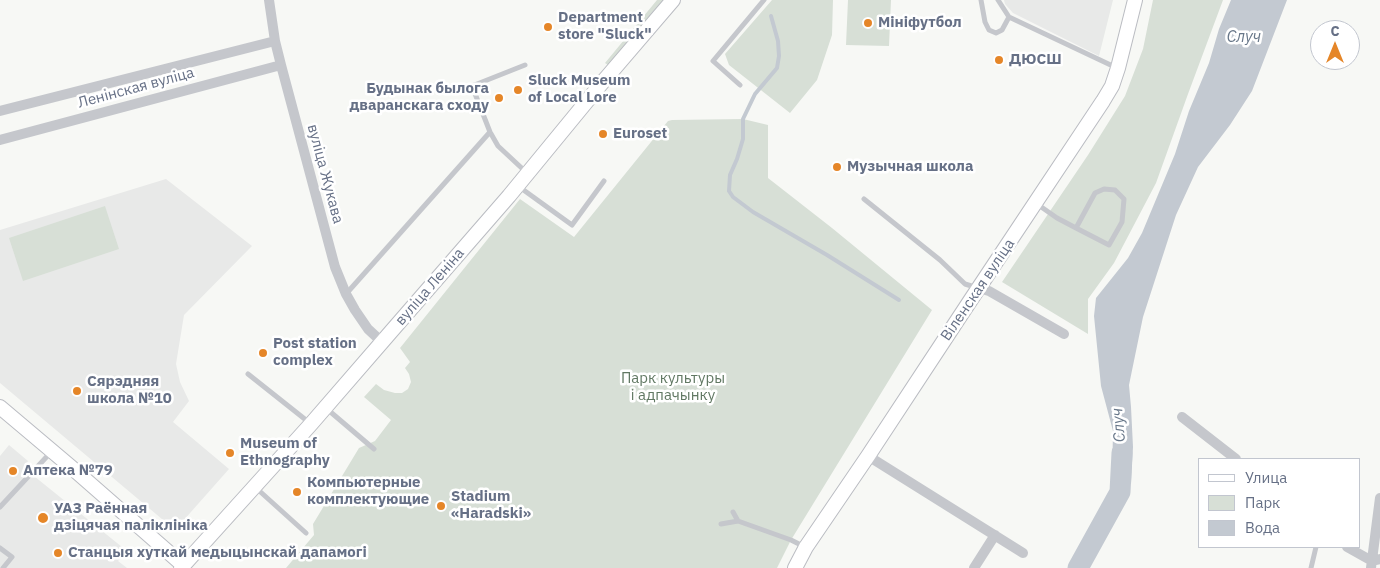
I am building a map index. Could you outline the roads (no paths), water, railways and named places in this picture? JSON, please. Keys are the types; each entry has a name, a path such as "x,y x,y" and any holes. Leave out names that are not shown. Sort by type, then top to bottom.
{"main road":[{"name":"вуліца Леніна","path":"182,567 326,408 518,185 673,0"},
{"name":"Віленская вуліца","path":"795,568 806,547 1103,101 1112,86 1118,68 1136,0"},
{"path":"0,407 182,567"}],"street":[{"name":"вуліца Жукава","path":"269,0 275,41 335,267 346,294 368,329 382,342"},
{"name":"Ленінская вуліца","path":"0,111 275,41"},
{"name":"Ленінская вуліца","path":"0,140 281,65"},
{"path":"978,288 989,291 1064,334"},
{"path":"1182,417 1235,458"},
{"path":"868,456 1023,553"},
{"path":"1349,548 1374,563 1380,498"},
{"path":"974,568 994,535"}],"lane":[{"path":"740,85 713,61 764,0"},
{"path":"981,0 988,30 996,33 1002,30 1009,17"},
{"path":"998,0 1009,17 1118,68"},
{"path":"526,65 472,86 490,132 498,146 528,173"},
{"path":"346,294 490,132"},
{"path":"518,185 572,224 604,181"},
{"path":"1035,202 1076,228 1109,244 1122,222 1124,199 1115,190 1104,188 1095,193 1076,228"},
{"path":"864,199 940,260 965,284 978,288"},
{"path":"248,374 311,424"},
{"path":"326,408 374,449"},
{"path":"0,507 52,451"},
{"path":"255,487 306,533"},
{"path":"733,512 738,521"},
{"path":"721,524 738,521 806,547"},
{"path":"0,548 12,558 3,568"},
{"path":"1311,568 1316,548"}],"water":[{"name":"Случ","path":"1231,0 1287,0 1252,91 1230,125 1198,167 1176,215 1143,317 1129,385 1133,447 1131,484 1112,481 1113,431 1101,386 1094,316 1096,298 1128,258 1142,233 1175,154 1189,111 1209,63 1219,29"}],"waterway":[{"path":"771,16 778,41 779,56 777,68 755,94 743,119 743,139 730,175 729,191 733,197 753,212 899,300"},
{"name":"Случ","path":"1078,568 1120,492 1122,453"}],"place":[{"name":"Мініфутбол","path":"868,23"},
{"name":"Department store \"Sluck\"","path":"548,27"},
{"name":"ДЮСШ","path":"999,60"},
{"name":"Sluck Museum of Local Lore","path":"518,90"},
{"name":"Будынак былога дваранскага сходу","path":"499,98"},
{"name":"Euroset","path":"603,134"},
{"name":"Музычная школа","path":"837,167"},
{"name":"Post station complex","path":"263,353"},
{"name":"Сярэдняя школа №10","path":"77,391"},
{"name":"Museum of Ethnography","path":"230,453"},
{"name":"Аптека №79","path":"13,471"},
{"name":"Компьютерные комплектующие","path":"297,492"},
{"name":"Stadium «Haradski»","path":"441,506"},
{"name":"УАЗ Раённая дзіцячая паліклініка","path":"43,518"},
{"name":"Станцыя хуткай медыцынскай дапамогі","path":"58,553"}],"park label":[{"name":"Парк культуры і адпачынку","path":"673,388"}]}
